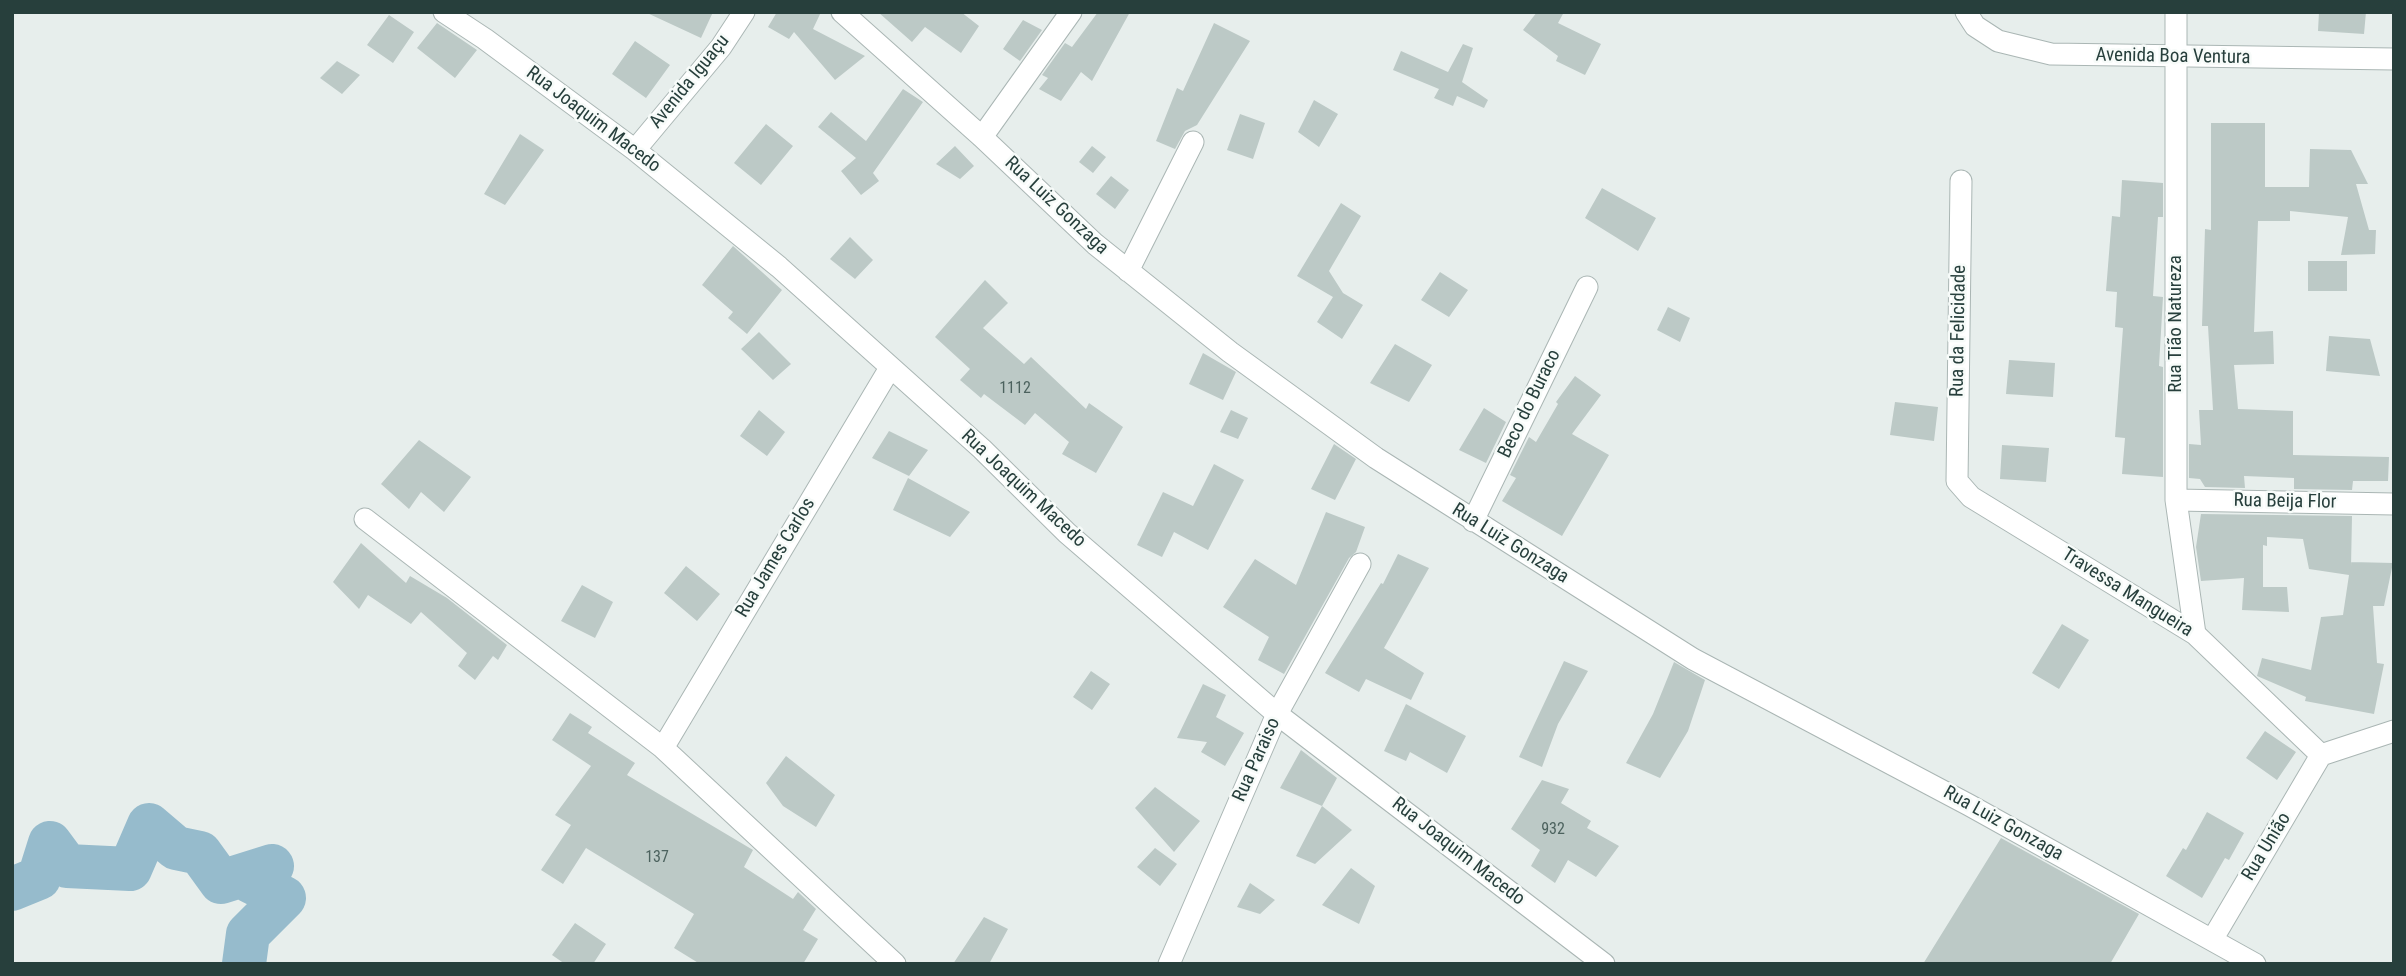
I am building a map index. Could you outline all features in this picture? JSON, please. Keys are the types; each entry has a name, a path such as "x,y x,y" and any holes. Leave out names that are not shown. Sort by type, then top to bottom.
{"street":[{"name":"Rua Joaquim Macedo","path":"443,12 485,39 635,150 779,267 982,449 1067,533 1277,714 1604,964"},
{"name":"Avenida Iguaçu","path":"635,150 721,47 744,12"},
{"name":"Rua Luiz Gonzaga","path":"842,12 982,137 1095,244 1230,352 1376,458 1693,659 1957,799 2255,964"},
{"path":"982,137 1071,12"},
{"name":"Avenida Boa Ventura","path":"1966,12 1986,35 2016,47 2051,54 2175,58 2394,59"},
{"name":"Rua Tião Natureza","path":"2176,12 2176,500 2195,634"},
{"path":"1128,271 1193,142"},
{"name":"Rua da Felicidade","path":"1957,481 1961,181"},
{"name":"Beco do Buraco","path":"1473,521 1587,287"},
{"name":"Rua James Carlos","path":"663,748 890,368"},
{"name":"Travessa Mangueira","path":"1957,481 1971,497 2195,634 2322,755"},
{"name":"Rua Beija Flor","path":"2176,500 2394,504"},
{"path":"365,519 663,748 895,964"},
{"name":"Rua Paraiso","path":"1169,964 1277,714 1360,564"},
{"path":"2322,755 2394,731"},
{"name":"Rua União","path":"2212,940 2322,755"}],"building":[{"path":"645,12 713,12 701,38"},
{"path":"777,12 821,12 813,29 865,56 835,80 794,32 789,39 768,27"},
{"path":"878,12 961,12 979,26 961,53 925,27 912,42"},
{"path":"1098,12 1130,12 1092,81 1081,72 1061,101 1039,89 1048,78 1042,75 1065,43 1072,47"},
{"path":"1537,12 1564,12 1558,23 1601,44 1585,75 1556,61 1558,56 1523,30"},
{"path":"2319,12 2366,12 2364,34 2318,31"},
{"path":"389,15 414,32 393,63 367,45"},
{"path":"1023,20 1042,30 1020,61 1003,49"},
{"path":"437,23 477,50 455,78 417,48"},
{"path":"1214,23 1250,41 1197,125 1185,131 1175,149 1156,141 1177,88 1183,91"},
{"path":"635,41 670,65 646,98 612,74"},
{"path":"1463,44 1473,48 1462,82 1488,100 1484,108 1457,96 1453,106 1434,98 1439,89 1393,70 1401,51 1448,72"},
{"path":"337,61 360,75 342,94 320,78"},
{"path":"903,89 923,102 873,173 879,181 861,195 841,171 856,158 818,127 831,112 866,141"},
{"path":"1314,100 1338,114 1319,147 1298,132"},
{"path":"1240,114 1265,123 1253,159 1227,150"},
{"path":"2211,123 2265,123 2265,187 2309,187 2310,149 2351,150 2368,184 2356,184 2369,230 2376,230 2375,254 2341,255 2348,217 2290,211 2290,221 2258,221 2254,332 2273,331 2274,364 2234,365 2238,409 2293,411 2293,455 2389,457 2388,481 2353,481 2352,490 2294,489 2294,478 2244,476 2245,488 2205,487 2200,479 2189,478 2189,444 2201,445 2199,410 2213,410 2208,326 2202,326 2205,229 2211,230"},
{"path":"766,124 793,146 761,185 734,163"},
{"path":"520,134 544,150 505,205 484,194"},
{"path":"955,146 974,166 960,179 936,164"},
{"path":"1092,146 1106,157 1093,173 1079,162"},
{"path":"1111,176 1129,190 1115,209 1096,194"},
{"path":"2122,180 2163,183 2163,217 2158,217 2153,296 2163,297 2159,366 2163,367 2163,477 2122,474 2125,438 2115,437 2123,328 2115,327 2117,292 2106,291 2112,216 2120,217"},
{"path":"1602,188 1656,218 1638,251 1585,218"},
{"path":"1341,203 1361,216 1329,271 1343,293 1363,305 1342,339 1317,322 1333,297 1297,276"},
{"path":"850,237 873,260 855,279 830,259"},
{"path":"733,246 782,290 747,334 728,318 733,312 702,285"},
{"path":"2308,261 2347,261 2347,291 2308,291"},
{"path":"1440,272 1468,290 1449,317 1421,300"},
{"path":"985,280 1008,303 983,328 1024,364 1031,357 1086,409 1089,403 1123,427 1096,473 1062,454 1069,442 1035,413 1025,425 984,394 981,398 960,380 970,369 935,337"},
{"path":"1668,307 1690,318 1680,342 1657,330"},
{"path":"759,332 791,364 773,380 741,349"},
{"path":"2329,336 2370,339 2380,376 2326,371"},
{"path":"1395,344 1432,365 1409,402 1370,383"},
{"path":"1203,353 1236,372 1223,400 1189,384"},
{"path":"2009,360 2055,363 2053,397 2006,394"},
{"path":"1575,376 1601,395 1572,434 1609,455 1562,536 1502,501 1516,478 1510,475 1529,437 1536,442 1558,404 1556,402"},
{"path":"1895,402 1938,407 1934,441 1890,435"},
{"path":"1484,408 1506,422 1486,463 1459,450"},
{"path":"759,410 785,432 767,456 740,436"},
{"path":"1231,410 1248,418 1238,439 1220,432"},
{"path":"889,431 928,450 909,476 872,458"},
{"path":"419,440 471,477 444,512 421,492 409,509 381,484"},
{"path":"1334,444 1356,459 1335,500 1311,489"},
{"path":"2002,445 2049,448 2046,482 2000,479"},
{"path":"1214,464 1244,480 1208,550 1174,532 1162,557 1137,545 1163,492 1193,506"},
{"path":"908,478 970,512 950,537 893,510"},
{"path":"1326,512 1365,527 1356,552 1349,558 1284,674 1258,660 1269,637 1223,607 1255,559 1296,585"},
{"path":"2201,514 2352,516 2351,562 2393,563 2384,606 2373,606 2377,663 2384,664 2374,714 2305,701 2306,697 2257,676 2262,658 2311,670 2321,617 2343,615 2349,575 2309,569 2303,539 2267,537 2267,546 2263,545 2263,587 2287,587 2289,612 2242,610 2244,578 2201,581 2196,547"},
{"path":"361,543 406,583 410,576 447,598 507,645 498,660 493,656 475,680 458,666 467,653 421,612 411,624 368,595 359,609 333,582"},
{"path":"1398,554 1429,568 1384,648 1424,673 1411,700 1366,679 1359,692 1325,673 1381,583 1383,584"},
{"path":"686,566 720,594 697,621 664,593"},
{"path":"582,585 613,602 595,638 561,621"},
{"path":"2062,624 2089,640 2059,689 2032,673"},
{"path":"1564,661 1588,671 1558,724 1542,767 1519,757"},
{"path":"1674,662 1705,680 1688,731 1660,778 1626,763 1653,714"},
{"path":"1091,671 1110,684 1092,710 1073,697"},
{"path":"1203,684 1226,695 1216,717 1244,733 1225,766 1201,752 1207,742 1177,738"},
{"path":"1406,704 1466,736 1447,773 1410,752 1406,761 1384,751"},
{"path":"570,713 592,727 588,733 635,763 627,775 753,850 744,867 793,899 798,892 816,909 803,930 818,939 803,964 700,964 674,948 694,914 586,848 563,884 541,870 571,825 555,815 591,766 552,740"},
{"path":"2265,731 2296,752 2277,780 2246,758"},
{"path":"1301,750 1337,778 1322,806 1280,788"},
{"path":"786,756 835,795 816,827 783,806 766,783"},
{"path":"1542,780 1569,789 1561,803 1591,821 1587,828 1619,846 1596,877 1568,860 1555,883 1531,866 1540,850 1511,829"},
{"path":"1155,787 1200,821 1174,852 1135,808"},
{"path":"1322,806 1352,830 1315,864 1296,856"},
{"path":"2207,812 2244,833 2229,860 2225,858 2202,898 2166,876 2183,848 2186,850"},
{"path":"2001,838 2139,914 2110,964 1923,964"},
{"path":"1155,848 1177,864 1160,886 1137,867"},
{"path":"1351,868 1375,886 1359,924 1322,905"},
{"path":"1250,883 1275,900 1260,914 1237,907"},
{"path":"984,917 1008,929 989,964 953,964"},
{"path":"575,923 606,944 593,964 565,964 552,955"}],"waterway":[{"path":"12,889 39,878 50,843 67,866 130,869 149,825 176,848 200,853 221,882 272,866 250,881 284,898 248,934 244,964"}]}
